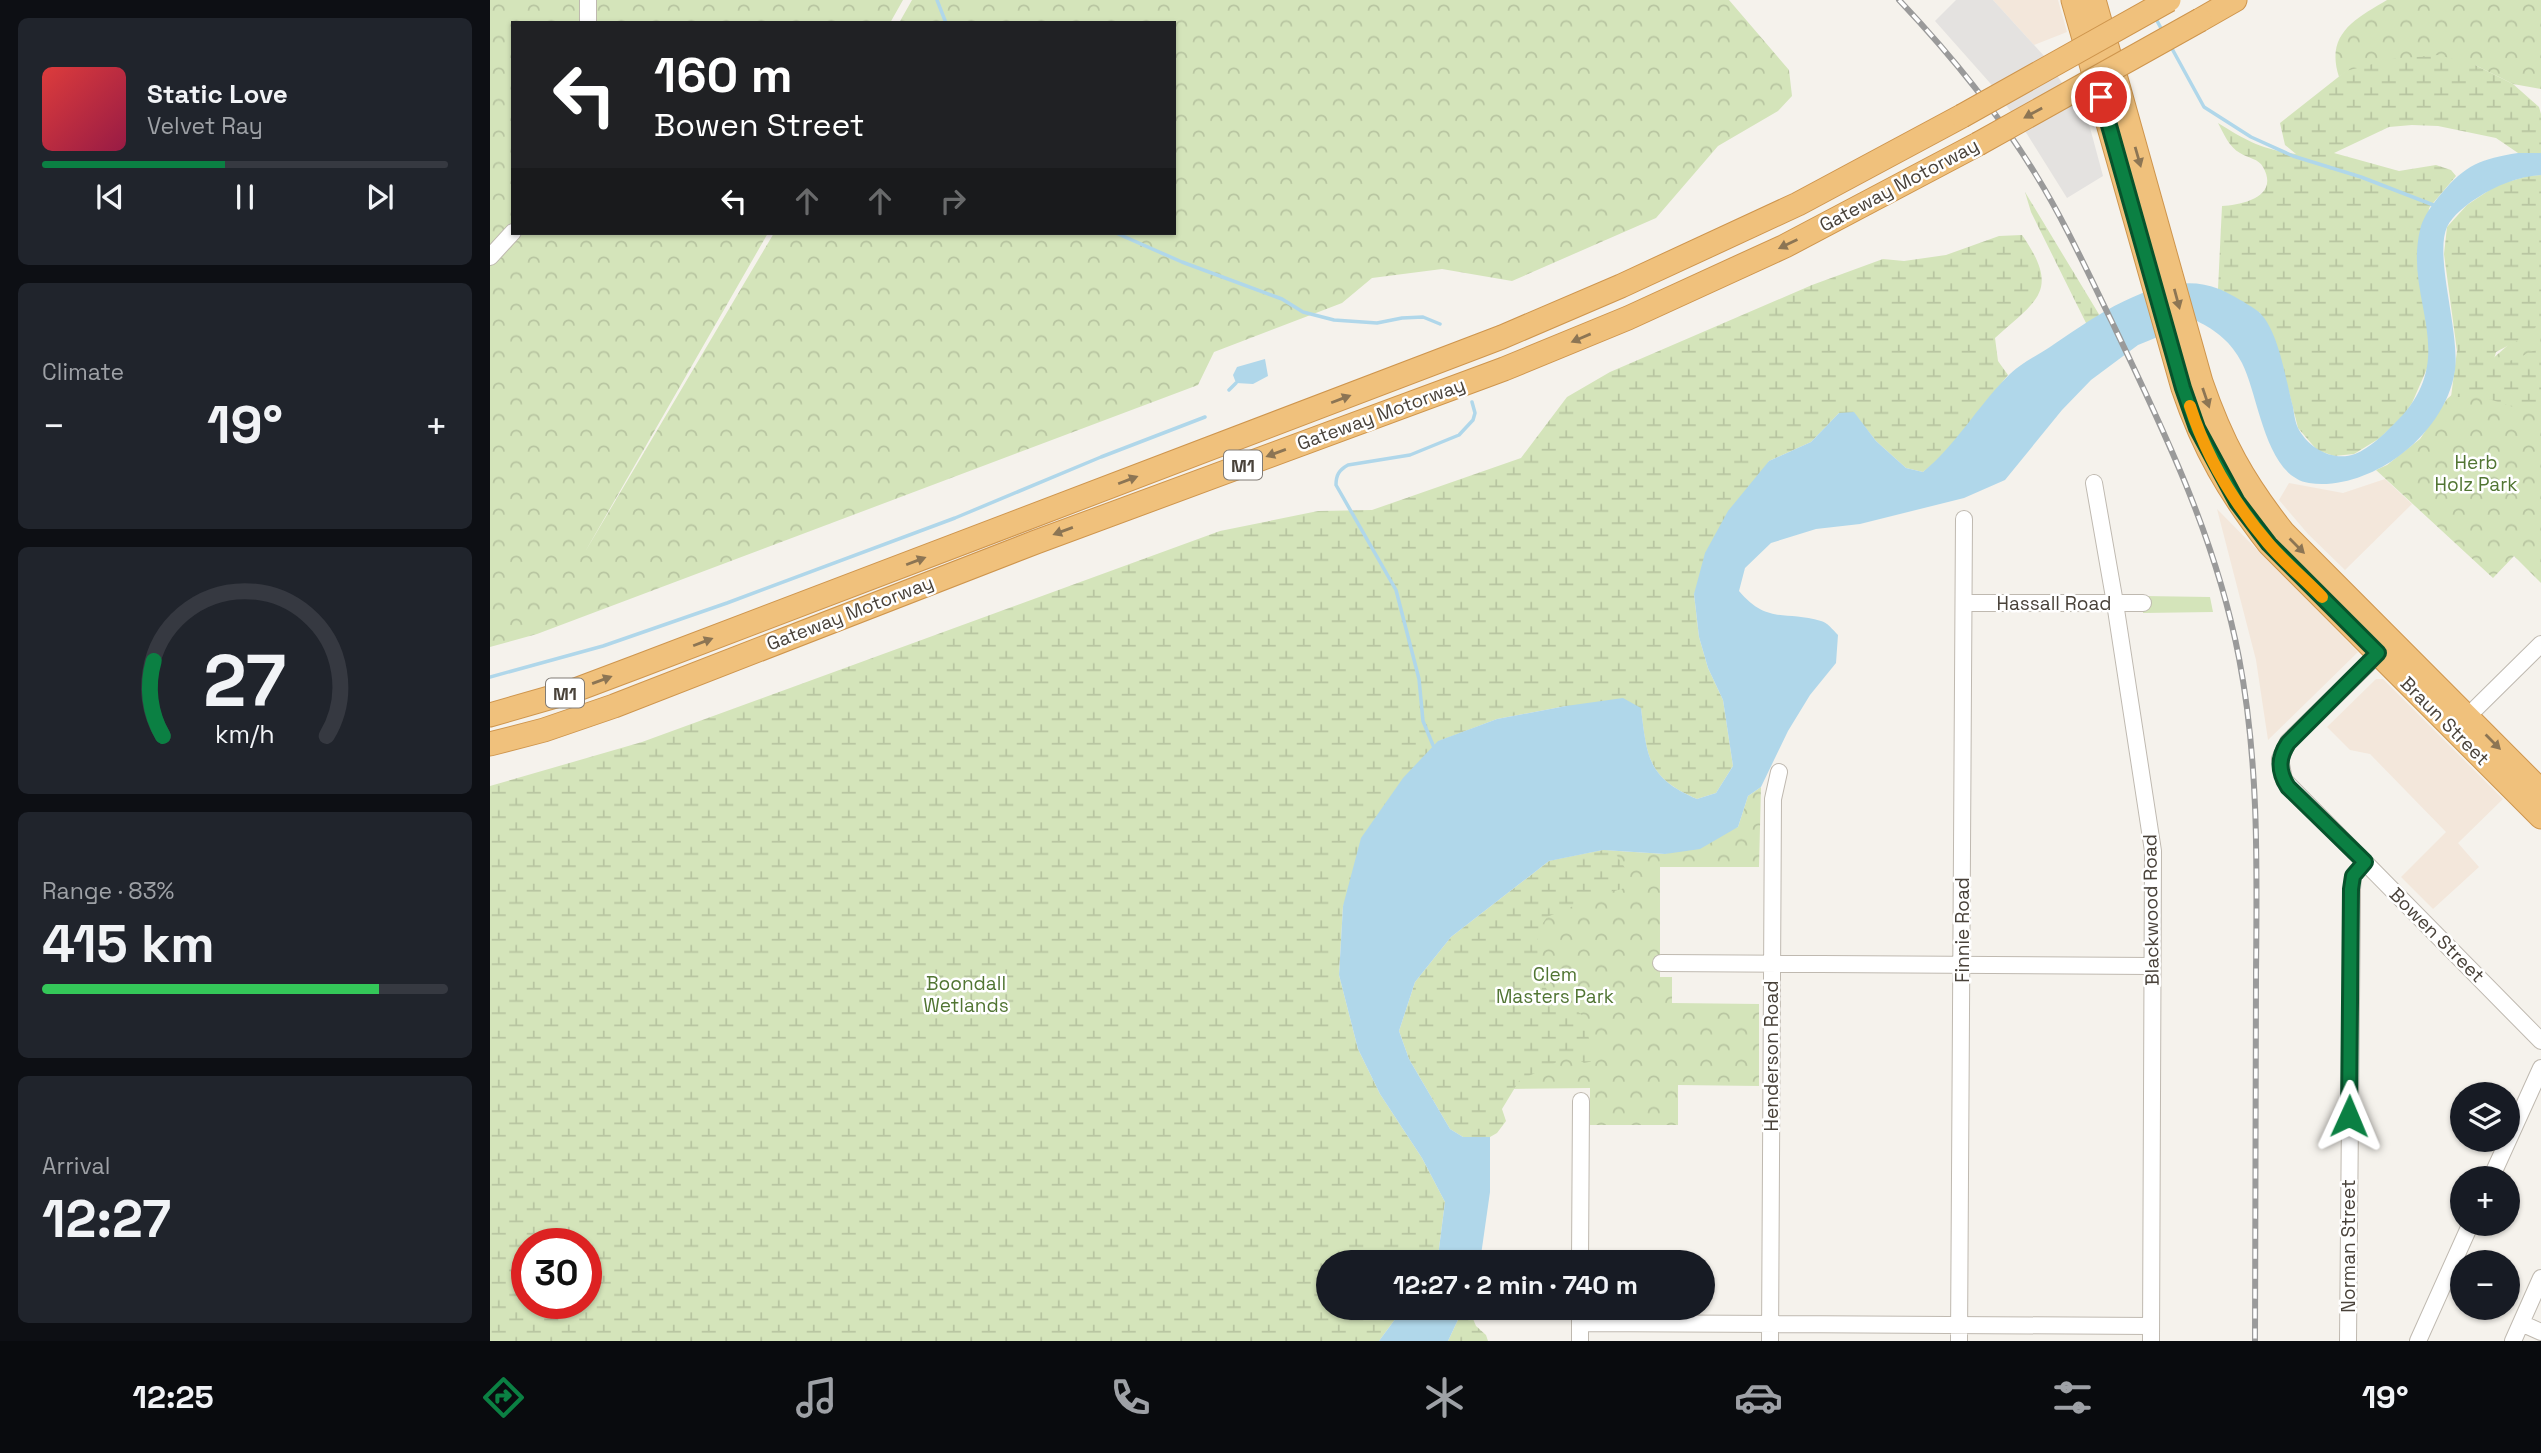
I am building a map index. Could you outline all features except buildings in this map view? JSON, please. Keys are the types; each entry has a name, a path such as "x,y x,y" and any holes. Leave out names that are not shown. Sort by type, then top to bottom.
{"highway":[{"path":"2073,0 2159,268"},
{"path":"2094,0 2159,268"},
{"name":"Gateway Motorway","path":"490,715 570,692 1502,337 1787,210 2169,0"},
{"name":"Gateway Motorway","path":"490,744 544,730 614,706 1035,542 1504,369 1628,318 1773,251 1978,144 2235,0"},
{"name":"Braun Street","path":"2159,268 2178,336 2197,428 2245,498 2283,532 2541,817"},
{"name":"Braun Street","path":"2385,647 2467,716 2541,791"}],"street":[{"path":"588,21 589,0"},
{"path":"490,257 511,234"},
{"name":"Blackwood Road","path":"2094,483 2153,851 2151,1334"},
{"name":"Finnie Road","path":"1959,1333 1964,519"},
{"name":"Hassall Road","path":"1965,603 2143,603"},
{"path":"2467,716 2541,644"},
{"name":"Bowen Street","path":"2385,647 2288,743 2280,759 2284,780 2541,1041"},
{"name":"Henderson Road","path":"1770,1341 1773,799 1779,772"},
{"name":"Norman Street","path":"2348,1341 2351,889 2353,876 2365,862"},
{"path":"1661,963 2152,966"},
{"path":"2496,1166 2541,1068"},
{"path":"1580,1250 1581,1101"},
{"path":"2417,1341 2465,1236"},
{"path":"2513,1341 2541,1278"},
{"path":"1580,1320 1580,1341"},
{"path":"1699,1320 1959,1333 2151,1334"},
{"path":"2521,1323 2541,1332"}],"shaded area":[{"path":"1956,0 1993,0 2045,57 2089,124 2103,176 2067,198 2027,134 1990,83 1935,21"},
{"path":"1993,0 2058,0 2067,32 2034,45"},
{"path":"2385,479 2412,504 2345,570 2308,534 2279,500 2289,483 2343,493"},
{"path":"2217,509 2358,652 2268,740 2256,660"},
{"path":"2376,679 2383,679 2503,799 2458,843 2479,867 2433,909 2401,877 2446,832 2370,754 2350,750 2327,727"}],"green space":[{"path":"490,0 903,0 891,21 511,21 511,235 767,235 585,552 773,235 1176,235 1176,21 900,21 912,0 1729,0 1789,70 1792,96 1778,111 1718,146 1656,218 1512,281 1442,269 1372,278 1342,303 1214,352 1198,385 537,634 490,647"},
{"path":"2387,0 2541,0 2541,89 2513,84 2475,65 2347,71 2339,77 2336,50 2346,29"},
{"path":"2438,55 2475,65 2513,84 2539,107 2541,153 2518,153 2496,138 2438,126 2412,125 2389,127 2334,153 2399,171 2436,165 2451,170 2456,176 2429,208 2422,294 2429,333 2429,364 2412,403 2403,416 2380,438 2354,454 2334,456 2317,450 2298,428 2289,392 2260,313 2218,289 2222,206 2239,204 2256,197 2267,186 2267,177 2259,162 2233,147 2218,123 2255,143 2296,154 2285,145 2280,123 2346,71 2392,59"},
{"path":"2541,175 2541,322 2528,335 2496,352 2494,359 2513,360 2541,348 2541,408 2513,407 2483,397 2451,397 2457,351 2444,254 2447,227 2467,205 2497,185"},
{"path":"2025,192 2100,316 2087,325 2031,212"},
{"name":"Boondall Wetlands","path":"2022,235 2034,254 2042,282 2039,293 2022,314 1995,338 1998,361 2008,375 1943,456 1923,472 1906,468 1876,441 1854,413 1839,413 1811,442 1769,461 1694,594 1699,637 1708,668 1723,700 1733,766 1716,793 1697,799 1668,783 1659,774 1648,753 1641,709 1566,706 1497,719 1439,741 1343,906 1339,975 1358,1049 1380,1094 1422,1158 1445,1202 1439,1250 1316,1250 1316,1320 1394,1320 1379,1341 490,1341 490,786 642,742 1220,531 1318,511 1372,510 1521,458 1567,397 1610,372 1812,285 1883,259 1904,261 1946,255 1999,236"},
{"name":"Herb Holz Park","path":"2541,316 2541,583 2514,556 2493,578 2376,470 2387,465 2420,439 2447,399"},
{"path":"2143,596 2210,597 2213,612 2143,613"},
{"name":"Clem Masters Park","path":"1761,787 1759,867 1660,867 1660,977 1672,977 1672,1003 1759,1004 1759,1086 1678,1085 1678,1125 1590,1125 1590,1088 1427,1090 1549,861 1603,850 1665,854 1738,827 1748,796"},
{"path":"1603,850 1614,851 1627,871 1625,888 1600,895 1547,917 1537,932 1538,975 1549,993 1561,1004 1574,1008 1584,1017 1594,1061 1584,1063 1571,1055 1519,1081 1502,1109 1506,1121 1497,1133 1490,1137 1463,1137 1450,1129 1409,1059 1399,1031 1415,982 1451,937 1549,861"},
{"path":"1458,1320 1473,1320 1488,1341 1448,1341"}],"water":[{"path":"2518,153 2541,153 2541,175 2515,180 2485,193 2460,211 2447,227 2443,256 2456,354 2452,383 2442,407 2427,429 2409,448 2379,469 2332,483 2309,483 2294,477 2282,466 2273,451 2248,377 2238,356 2223,338 2197,321 2138,345 2091,380 2062,410 2005,480 1964,498 1860,524 1816,529 1771,543 1745,568 1739,591 1749,602 1768,613 1823,622 1838,635 1836,663 1810,695 1788,731 1761,787 1748,796 1738,827 1700,849 1665,854 1603,850 1549,861 1451,937 1415,982 1399,1031 1409,1059 1450,1129 1463,1137 1490,1137 1490,1192 1482,1250 1439,1250 1445,1202 1422,1158 1380,1094 1358,1049 1339,975 1343,906 1361,838 1403,778 1438,741 1497,719 1623,698 1641,708 1648,753 1659,774 1668,783 1697,799 1716,793 1733,766 1723,700 1708,668 1699,637 1694,594 1705,553 1728,511 1769,461 1811,442 1839,413 1854,412 1876,441 1906,468 1923,472 1946,450 2016,369 2108,309 2153,289 2176,284 2198,284 2219,289 2260,313 2267,321 2277,344 2296,423 2302,435 2322,452 2330,455 2347,456 2361,451 2393,425 2414,400 2425,376 2427,329 2417,256 2421,225 2435,202 2458,176 2475,164"},
{"path":"1265,359 1268,376 1253,384 1236,383 1233,375 1237,367"},
{"path":"1394,1320 1458,1320 1448,1341 1379,1341"}],"waterway":[{"path":"937,0 945,21"},
{"path":"2155,17 2163,32"},
{"path":"2170,45 2204,107 2251,137 2293,156 2361,177 2436,206"},
{"path":"1121,235 1182,262 1282,299 1303,312 1334,320 1377,323 1423,317 1440,324"},
{"path":"1229,390 1236,383"},
{"path":"1435,750 1423,721 1419,679 1396,590 1336,481 1339,473 1348,465 1410,455 1459,435 1473,420 1475,413 1472,402"},
{"path":"490,677 603,646 727,603 955,518 1205,417"}],"railway":[{"path":"1899,0 1989,106 2021,151 2057,211 2169,445 2217,570 2229,614 2246,697 2255,815 2255,1341"}],"slow traffic":[{"path":"2190,406 2197,428 2219,473 2237,502 2269,544 2322,597"}],"route":[{"path":"2101,97 2183,388 2197,428 2219,473 2269,544 2378,653 2288,743 2280,759 2288,787 2365,862 2353,876 2351,889 2349,1116"}]}
